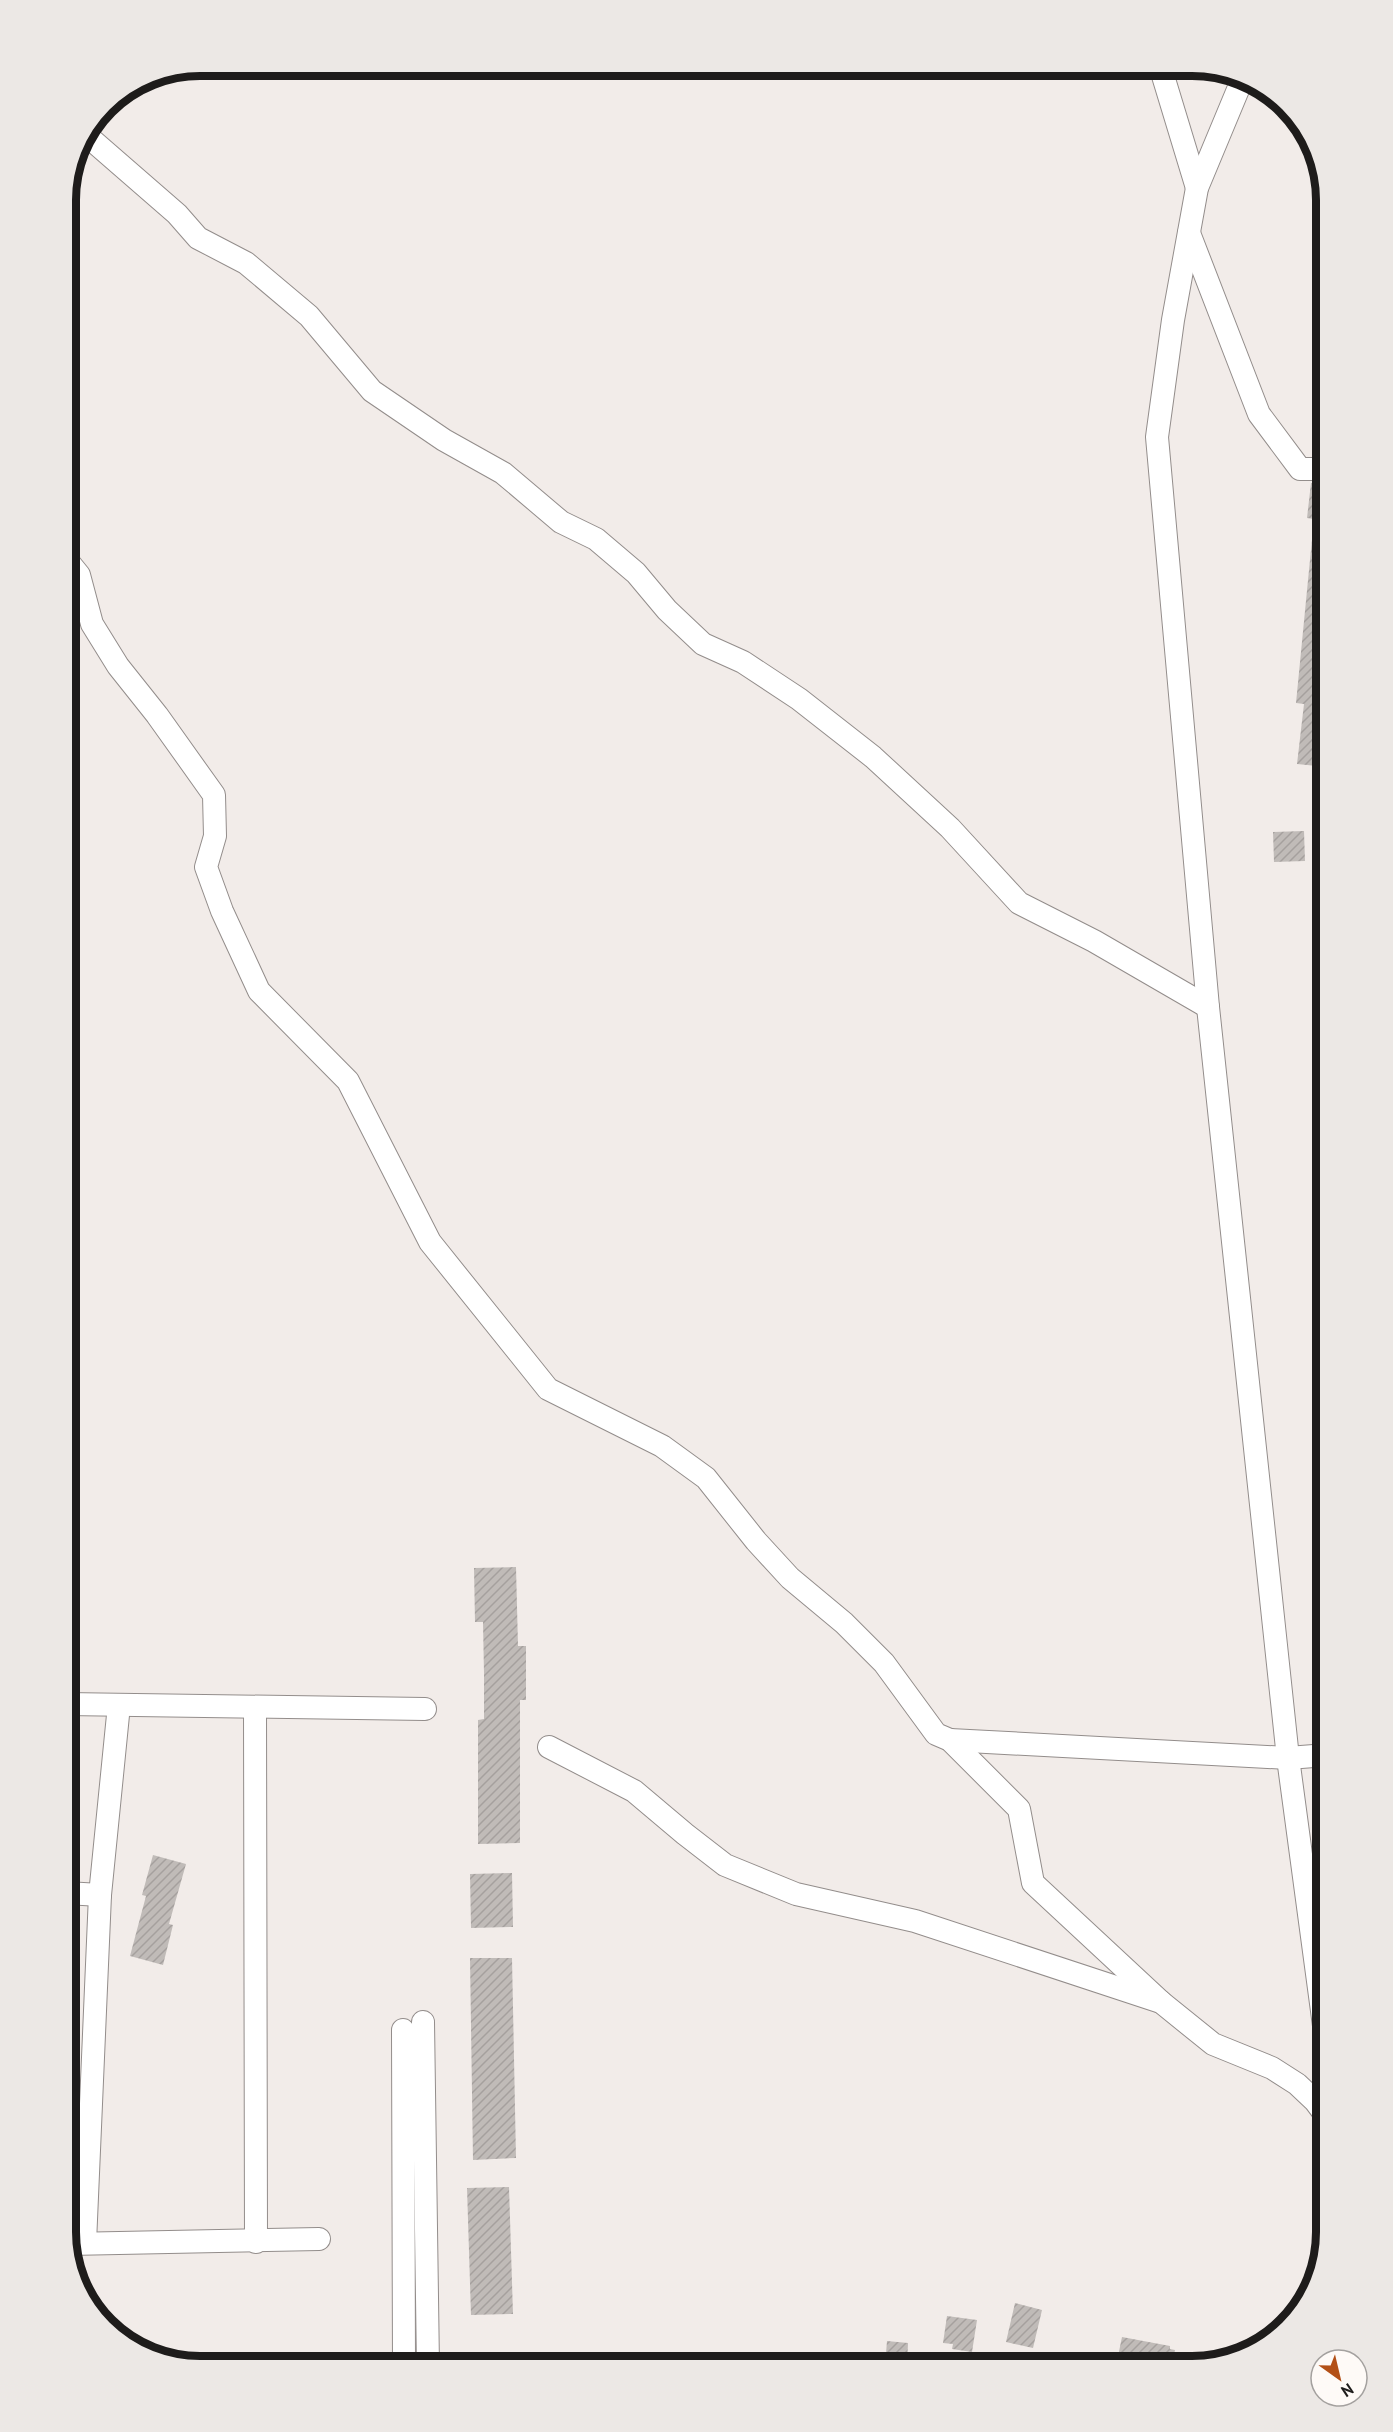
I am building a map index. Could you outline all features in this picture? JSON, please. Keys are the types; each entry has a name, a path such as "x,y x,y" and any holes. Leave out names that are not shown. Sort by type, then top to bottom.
{"street":[{"path":"1163,77 1197,188"},
{"path":"1240,86 1197,188 1173,320 1157,437 1208,1007 1288,1758 1316,1966"},
{"path":"92,140 177,214 198,238 246,263 309,316 372,391 444,440 503,473 561,522 596,539 636,573 667,610 703,644 743,662 799,699 873,757 950,828 1019,903 1094,941 1208,1007"},
{"path":"1189,233 1258,414 1300,469 1316,469"},
{"path":"77,574 92,624 113,657 214,795 216,836 206,867 222,911 259,991 348,1082 430,1242 548,1389 662,1446 706,1478 756,1541 790,1578 844,1623 884,1663 936,1734 950,1740 1288,1758 1316,1756"},
{"path":"77,1704 425,1709"},
{"path":"77,2238 100,1895 119,1705"},
{"path":"255,1707 256,2242"},
{"path":"950,1740 1020,1809 1033,1883 1161,2002 1213,2044 1272,2068 1297,2084 1316,2102"},
{"path":"549,1747 634,1791 725,1864 796,1894 915,1921 1161,2002"},
{"path":"77,1894 100,1895"},
{"path":"404,2355 413,2026 428,2355"},
{"path":"78,2244 319,2239"}],"building":[{"path":"1311,483 1316,483 1316,766 1297,764 1304,704 1296,703 1314,519 1307,518"},
{"path":"1304,831 1305,861 1274,862 1273,832"},
{"path":"516,1567 518,1646 526,1646 526,1700 520,1700 520,1843 478,1844 478,1720 484,1719 484,1674 483,1622 475,1622 474,1568"},
{"path":"153,1855 186,1864 169,1924 173,1925 163,1965 130,1956 146,1896 142,1895"},
{"path":"512,1873 513,1927 471,1928 470,1874"},
{"path":"470,1958 512,1958 516,2158 473,2160"},
{"path":"509,2187 513,2314 471,2315 467,2188"},
{"path":"1015,2303 1042,2310 1033,2348 1006,2342"},
{"path":"947,2316 977,2320 972,2352 952,2349 953,2344 943,2343"},
{"path":"1122,2337 1170,2346 1170,2349 1175,2350 1174,2356 1118,2356"},
{"path":"887,2341 908,2343 907,2356 886,2356"}]}
